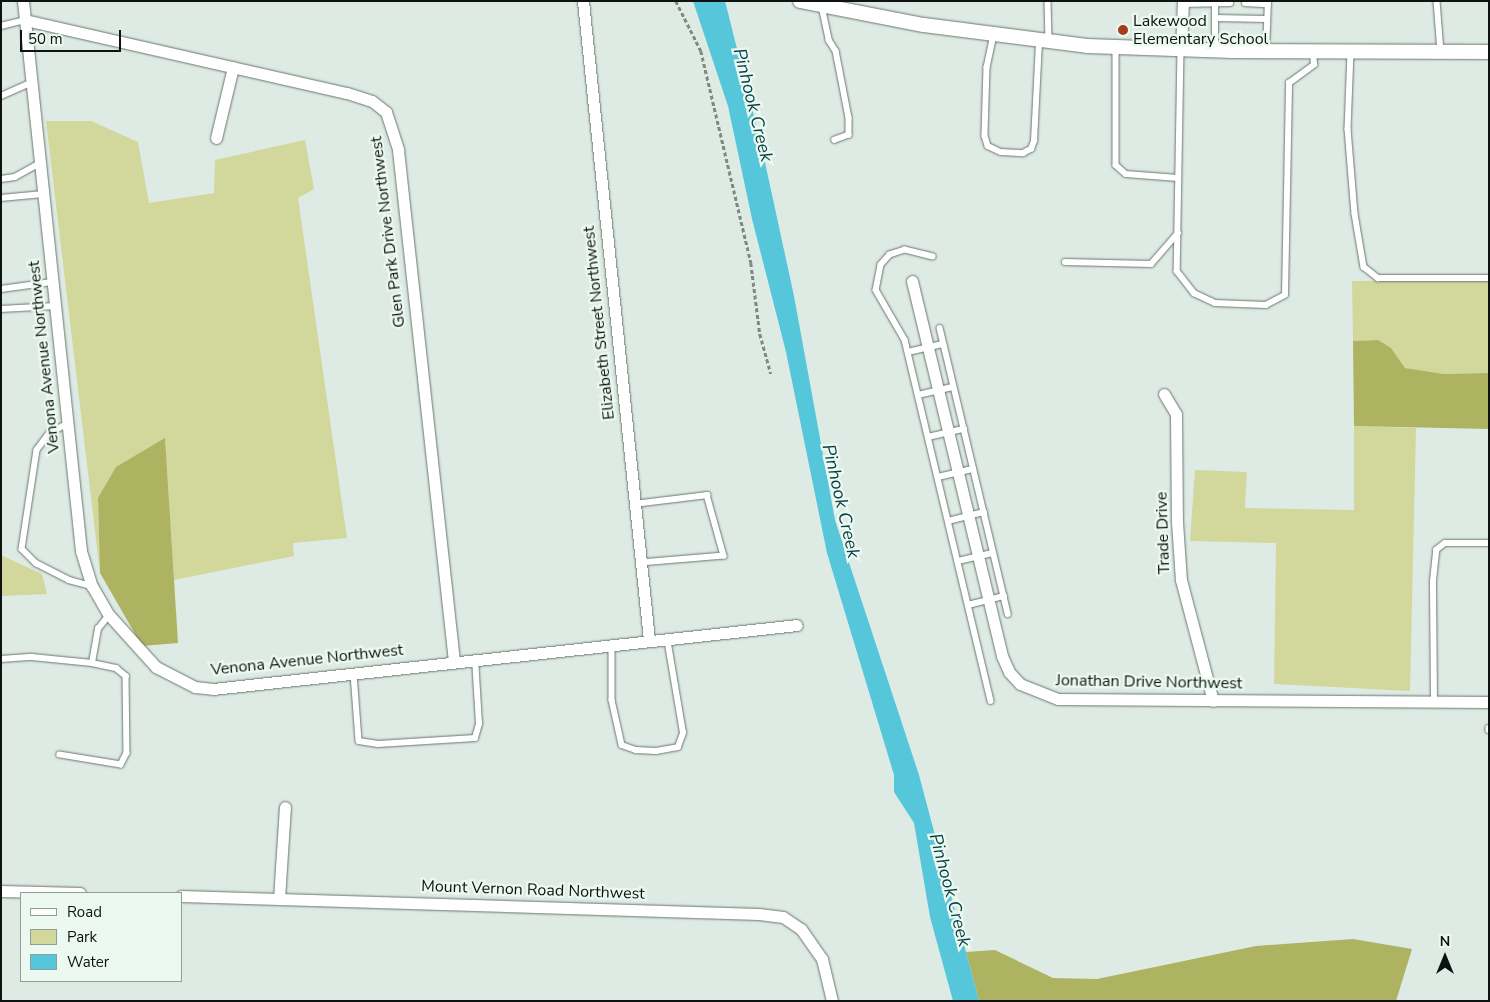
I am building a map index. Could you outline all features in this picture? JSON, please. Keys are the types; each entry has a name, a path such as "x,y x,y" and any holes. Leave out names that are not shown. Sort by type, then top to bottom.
{"street":[{"name":"Venona Avenue Northwest","path":"23,1 81,551 92,586 109,616 156,667 195,687 213,689 454,661 797,625"},
{"name":"Elizabeth Street Northwest","path":"583,1 649,640"},
{"path":"800,1 994,35 1044,42 1116,48 1215,51 1489,52"},
{"path":"1181,50 1183,2"},
{"name":"Glen Park Drive Northwest","path":"25,20 233,67 372,102 386,112 393,127 454,661"},
{"path":"216,138 233,67"},
{"name":"Jonathan Drive Northwest","path":"912,281 1002,656 1009,672 1020,684 1058,699 1489,702"},
{"name":"Trade Drive","path":"1164,394 1176,414 1176,522 1181,580 1213,701"},
{"path":"279,899 285,807"},
{"path":"1,891 40,892"},
{"name":"Mount Vernon Road Northwest","path":"182,896 749,913 783,917 801,929 822,959 832,1001"}],"lane":[{"path":"994,35 988,66 985,136 988,146 1001,152 1023,153 1030,149 1034,141 1048,1"},
{"path":"1437,1 1441,52"},
{"path":"1183,2 1230,3"},
{"path":"1215,2 1215,51"},
{"path":"1245,3 1267,2 1266,51"},
{"path":"822,6 830,40 836,51 849,118 849,135 835,140"},
{"path":"1215,18 1266,19"},
{"path":"1,26 25,20"},
{"path":"1116,48 1116,165 1126,174 1178,178"},
{"path":"1181,50 1178,271 1194,293 1215,303 1266,305 1285,295 1290,83 1314,65 1313,52"},
{"path":"1351,52 1348,129 1354,214 1364,267 1378,278 1489,278"},
{"path":"1,96 32,82"},
{"path":"1,179 14,177 40,163"},
{"path":"1,198 43,194"},
{"path":"1065,262 1151,264 1178,233"},
{"path":"934,257 905,250 890,255 881,265 876,279 876,290 884,307 899,325 908,352 991,701"},
{"path":"1,289 52,282"},
{"path":"1,309 55,306"},
{"path":"940,328 1008,614"},
{"path":"908,352 943,344"},
{"path":"918,395 954,387"},
{"path":"68,424 50,433 37,450 22,549 36,563 69,580 92,586"},
{"path":"928,437 964,429"},
{"path":"938,477 973,469"},
{"path":"634,504 707,495 724,556 641,563"},
{"path":"948,520 984,512"},
{"path":"1434,702 1433,582 1436,550 1445,543 1489,543"},
{"path":"958,561 993,553"},
{"path":"968,605 1004,596"},
{"path":"92,663 98,629 109,616"},
{"path":"612,644 612,700 622,745 636,750 656,751 678,747 683,733 667,638"},
{"path":"1,658 32,657 92,663 116,668 126,676 127,754 121,765 60,756"},
{"path":"354,672 359,741 378,744 475,738 479,724 475,659"}],"path":[{"path":"676,1 703,59 751,263 760,334 771,374"}],"green space":[{"path":"46,121 91,121 138,142 149,203 214,193 215,160 305,140 314,189 298,198 347,538 293,543 294,556 174,580 165,439 98,498 100,573"},
{"path":"1489,280 1489,373 1444,374 1405,368 1391,348 1378,340 1353,341 1352,281"},
{"path":"1378,340 1391,348 1405,368 1444,374 1489,373 1489,429 1354,426 1353,341"},
{"path":"1354,426 1416,428 1410,691 1274,684 1276,543 1190,541 1195,470 1247,472 1245,508 1354,510"},
{"path":"165,438 178,643 142,646 100,573 98,498 116,467"},
{"path":"1,555 42,574 47,594 1,596"},
{"path":"1353,939 1412,949 1396,1001 979,1001 966,952 995,950 1053,978 1097,979 1256,946"}],"water":[{"path":"693,1 725,1 761,144 794,296 835,520 919,775 979,1001 953,1001 930,917 914,823 894,792 894,775 827,553 786,352 752,219 728,106"}],"place":[{"name":"Lakewood Elementary School","path":"1123,30"}],"water label":[{"name":"Pinhook Creek","path":"753,105"},
{"name":"Pinhook Creek","path":"841,501"},
{"name":"Pinhook Creek","path":"950,890"}]}
